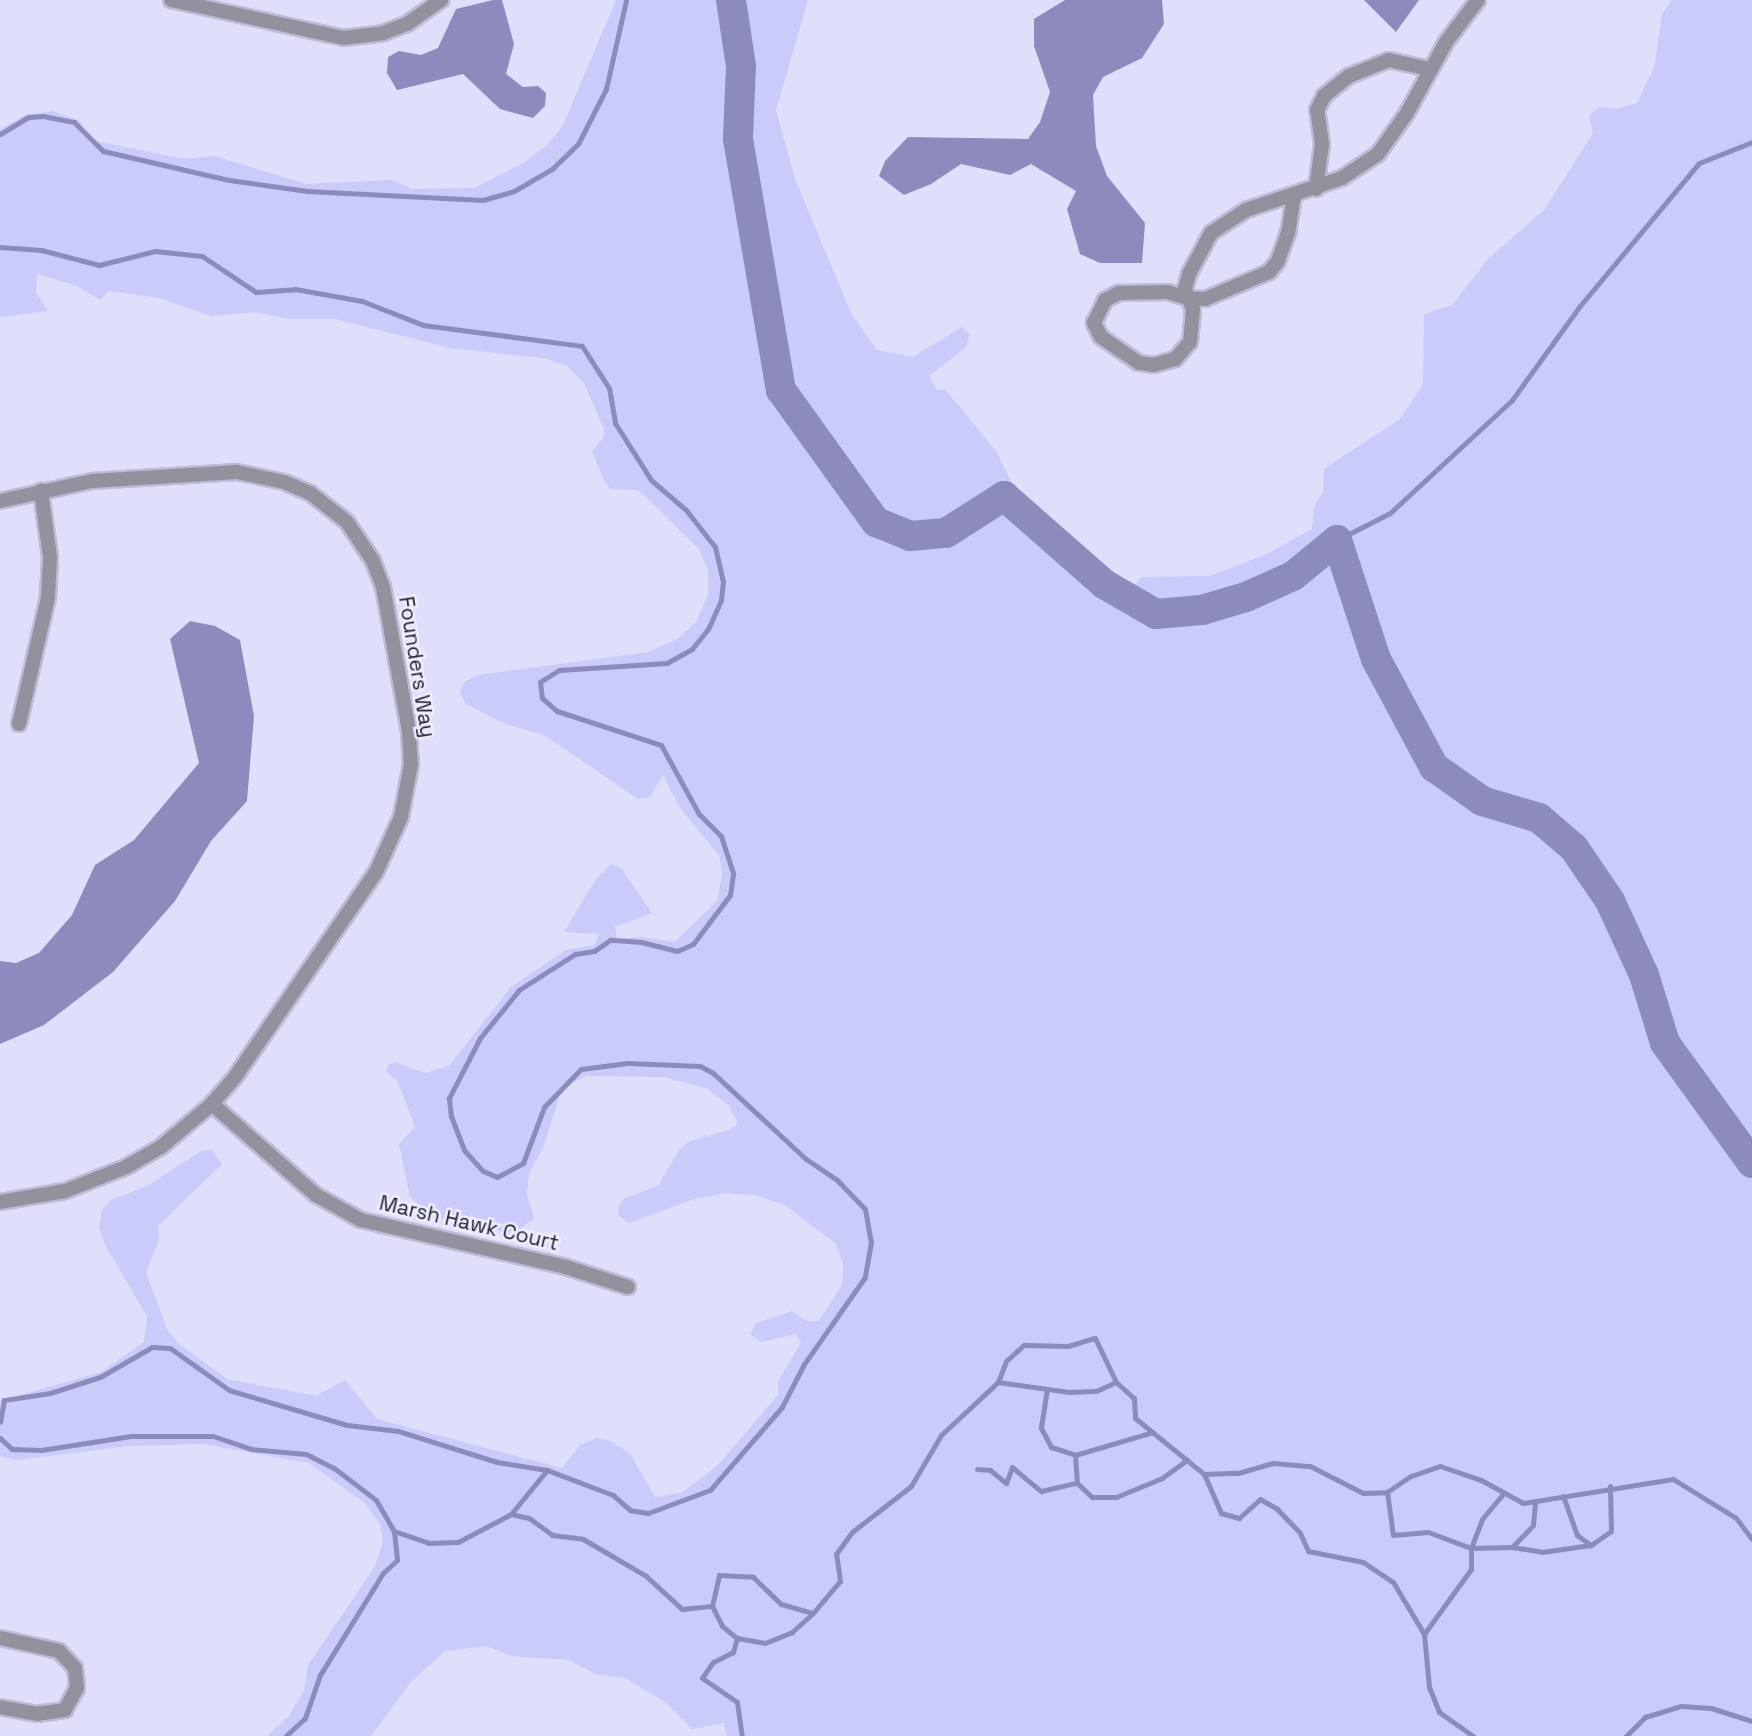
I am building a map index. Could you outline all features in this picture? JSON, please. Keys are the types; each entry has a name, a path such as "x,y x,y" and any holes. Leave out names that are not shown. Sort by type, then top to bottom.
{"street":[{"path":"171,0 344,38 383,33 407,24 441,0"},
{"path":"1294,195 1288,233 1278,261 1269,272 1205,299 1188,298 1167,292 1119,293 1100,306 1094,323 1105,343 1146,365 1168,362 1186,348 1192,334 1188,298 1185,289 1189,274 1211,233 1246,210 1294,195 1315,189 1378,154 1407,113 1429,69 1478,0"},
{"path":"1315,189 1322,155 1317,110 1324,96 1349,76 1389,60 1429,69"},
{"name":"Founders Way","path":"0,501 92,481 213,473 261,475 310,493 347,522 373,561 383,586 410,731 411,764 401,817 376,872 212,1104 161,1147 126,1167 65,1191 0,1202"},
{"path":"19,724 47,597 50,557 41,491"},
{"name":"Marsh Hawk Court","path":"212,1104 316,1195 361,1220 566,1267 628,1287"},
{"path":"0,1638 59,1651 75,1668 77,1688 65,1710 37,1714 0,1707"}],"shaded area":[{"path":"502,0 514,44 506,74 523,87 538,86 546,93 545,106 533,118 500,109 463,74 397,90 387,73 388,57 399,51 421,55 438,48 456,9"},
{"path":"616,0 808,0 776,110 795,179 851,313 877,350 913,357 962,327 970,334 966,347 929,376 937,390 945,389 996,451 1015,489 1045,516 1046,524 1103,572 1134,585 1142,577 1210,576 1267,554 1312,529 1314,506 1323,493 1324,469 1400,419 1423,384 1424,314 1452,305 1489,258 1545,209 1593,133 1589,116 1599,107 1617,109 1637,103 1654,68 1662,14 1672,0 1752,0 1752,1736 727,1736 724,1723 692,1729 665,1702 625,1678 595,1674 569,1660 511,1656 487,1646 445,1651 411,1682 371,1736 267,1736 289,1716 304,1690 308,1665 374,1568 383,1542 380,1524 365,1503 309,1463 202,1444 129,1446 17,1460 0,1456 0,1401 101,1372 144,1342 147,1316 105,1245 99,1227 102,1210 111,1200 149,1185 201,1151 212,1150 222,1164 158,1226 159,1240 146,1272 167,1329 178,1343 227,1379 316,1396 345,1380 377,1419 562,1468 580,1445 597,1438 611,1441 631,1455 655,1497 681,1493 717,1466 778,1395 778,1381 801,1343 796,1334 761,1342 750,1334 756,1323 792,1311 806,1321 819,1321 842,1285 843,1264 836,1244 785,1205 754,1195 726,1193 694,1199 629,1223 619,1216 618,1207 625,1198 658,1186 679,1150 690,1141 730,1130 738,1123 729,1106 706,1088 663,1077 587,1076 571,1083 560,1095 543,1148 529,1173 527,1195 534,1218 513,1234 430,1216 410,1197 399,1144 415,1127 397,1080 386,1072 388,1065 395,1062 425,1073 449,1066 511,987 566,950 595,945 599,934 564,932 596,879 611,864 621,868 652,913 615,927 617,939 642,937 675,942 718,900 722,872 719,855 680,808 663,775 650,797 638,799 544,735 505,724 466,704 460,693 464,682 478,675 648,652 677,639 696,622 708,595 708,570 699,549 637,490 611,489 604,481 592,451 603,438 604,429 584,383 567,366 544,358 450,348 335,319 290,319 256,312 211,316 159,298 109,291 100,300 77,286 37,274 36,293 48,311 0,317 0,129 25,115 53,111 80,121 90,140 184,159 214,156 306,184 392,180 412,189 474,188 523,163 547,145 563,125"},
{"path":"1065,0 1162,0 1164,24 1142,58 1103,77 1093,95 1096,146 1107,176 1145,223 1142,263 1100,263 1080,254 1067,209 1076,191 1031,164 1010,175 961,164 931,184 904,195 879,176 885,161 908,137 1028,139 1040,122 1050,92 1034,46 1034,19"},
{"path":"1364,0 1419,0 1396,32"},
{"path":"190,621 215,626 240,640 254,716 247,801 211,841 175,901 113,972 44,1025 0,1044 0,961 16,963 39,953 72,915 95,865 134,840 199,763 170,639"}],"waterway":[{"path":"0,134 28,117 43,116 74,122 103,151 229,180 307,191 483,200 514,191 552,169 578,144 606,89 626,0"},
{"path":"731,0 741,66 738,139 781,390 876,522 910,536 946,533 1004,496 1104,584 1156,614 1202,610 1246,597 1293,576 1337,540 1376,659 1434,767 1482,801 1539,818 1574,848 1610,901 1644,975 1665,1043 1752,1163"},
{"path":"1337,540 1390,513 1512,400 1579,307 1699,163 1752,142"},
{"path":"0,247 41,250 99,265 155,251 202,256 256,292 295,289 362,301 423,325 582,346 609,388 615,423 651,480 686,510 715,547 723,581 721,600 708,629 692,649 667,663 559,670 540,682 542,698 557,711 661,745 699,814 721,836 733,874 730,895 693,944 677,951 642,942 610,940 594,951 575,954 519,990 480,1038 449,1098 451,1116 464,1150 483,1171 497,1177 523,1163 544,1107 581,1069 628,1063 700,1066 713,1073 806,1159 837,1180 865,1209 871,1242 865,1277 804,1364 782,1407 710,1490 648,1513 630,1510 613,1495 547,1470 497,1462 398,1431 347,1425 229,1390 170,1348 152,1347 100,1377 50,1393 4,1400 0,1422"},
{"path":"394,1531 428,1543 458,1542 511,1514 529,1518 552,1535 583,1539 646,1576 682,1609 712,1606 719,1575 753,1577 781,1604 813,1613 840,1581 836,1554 852,1532 911,1486 941,1435 998,1382 1006,1361 1024,1345 1068,1346 1095,1338 1116,1382 1134,1398 1135,1418 1204,1474 1238,1473 1273,1463 1310,1466 1363,1493 1387,1492 1411,1476 1440,1466 1481,1480 1523,1503 1673,1479 1736,1518 1752,1539"},
{"path":"998,1382 1069,1392 1096,1391 1116,1382"},
{"path":"1047,1389 1041,1428 1051,1447 1075,1455 1153,1432"},
{"path":"0,1438 12,1449 41,1450 131,1436 213,1436 251,1449 306,1454 334,1468 376,1500 394,1531 397,1560 383,1573 320,1675 305,1718 286,1736"},
{"path":"1075,1455 1077,1483 1092,1497 1116,1497 1162,1478 1187,1460"},
{"path":"977,1469 990,1470 1006,1483 1012,1467 1041,1491 1077,1483"},
{"path":"511,1514 547,1470"},
{"path":"1204,1474 1221,1513 1239,1518 1260,1499 1277,1509 1300,1533 1308,1551 1363,1562 1393,1582 1424,1634 1429,1687 1439,1712 1473,1736"},
{"path":"1512,1547 1542,1552 1591,1545 1611,1531 1610,1486"},
{"path":"1387,1492 1393,1535 1428,1532 1471,1548 1512,1547 1533,1525 1535,1501"},
{"path":"1424,1634 1471,1569 1471,1548 1482,1519 1504,1493"},
{"path":"1563,1496 1577,1535 1591,1545"},
{"path":"712,1606 722,1626 737,1638 765,1643 792,1632 813,1613"},
{"path":"737,1638 733,1652 713,1662 702,1678 737,1702 742,1736"},
{"path":"1626,1736 1645,1717 1681,1706 1711,1708 1752,1721"}]}
